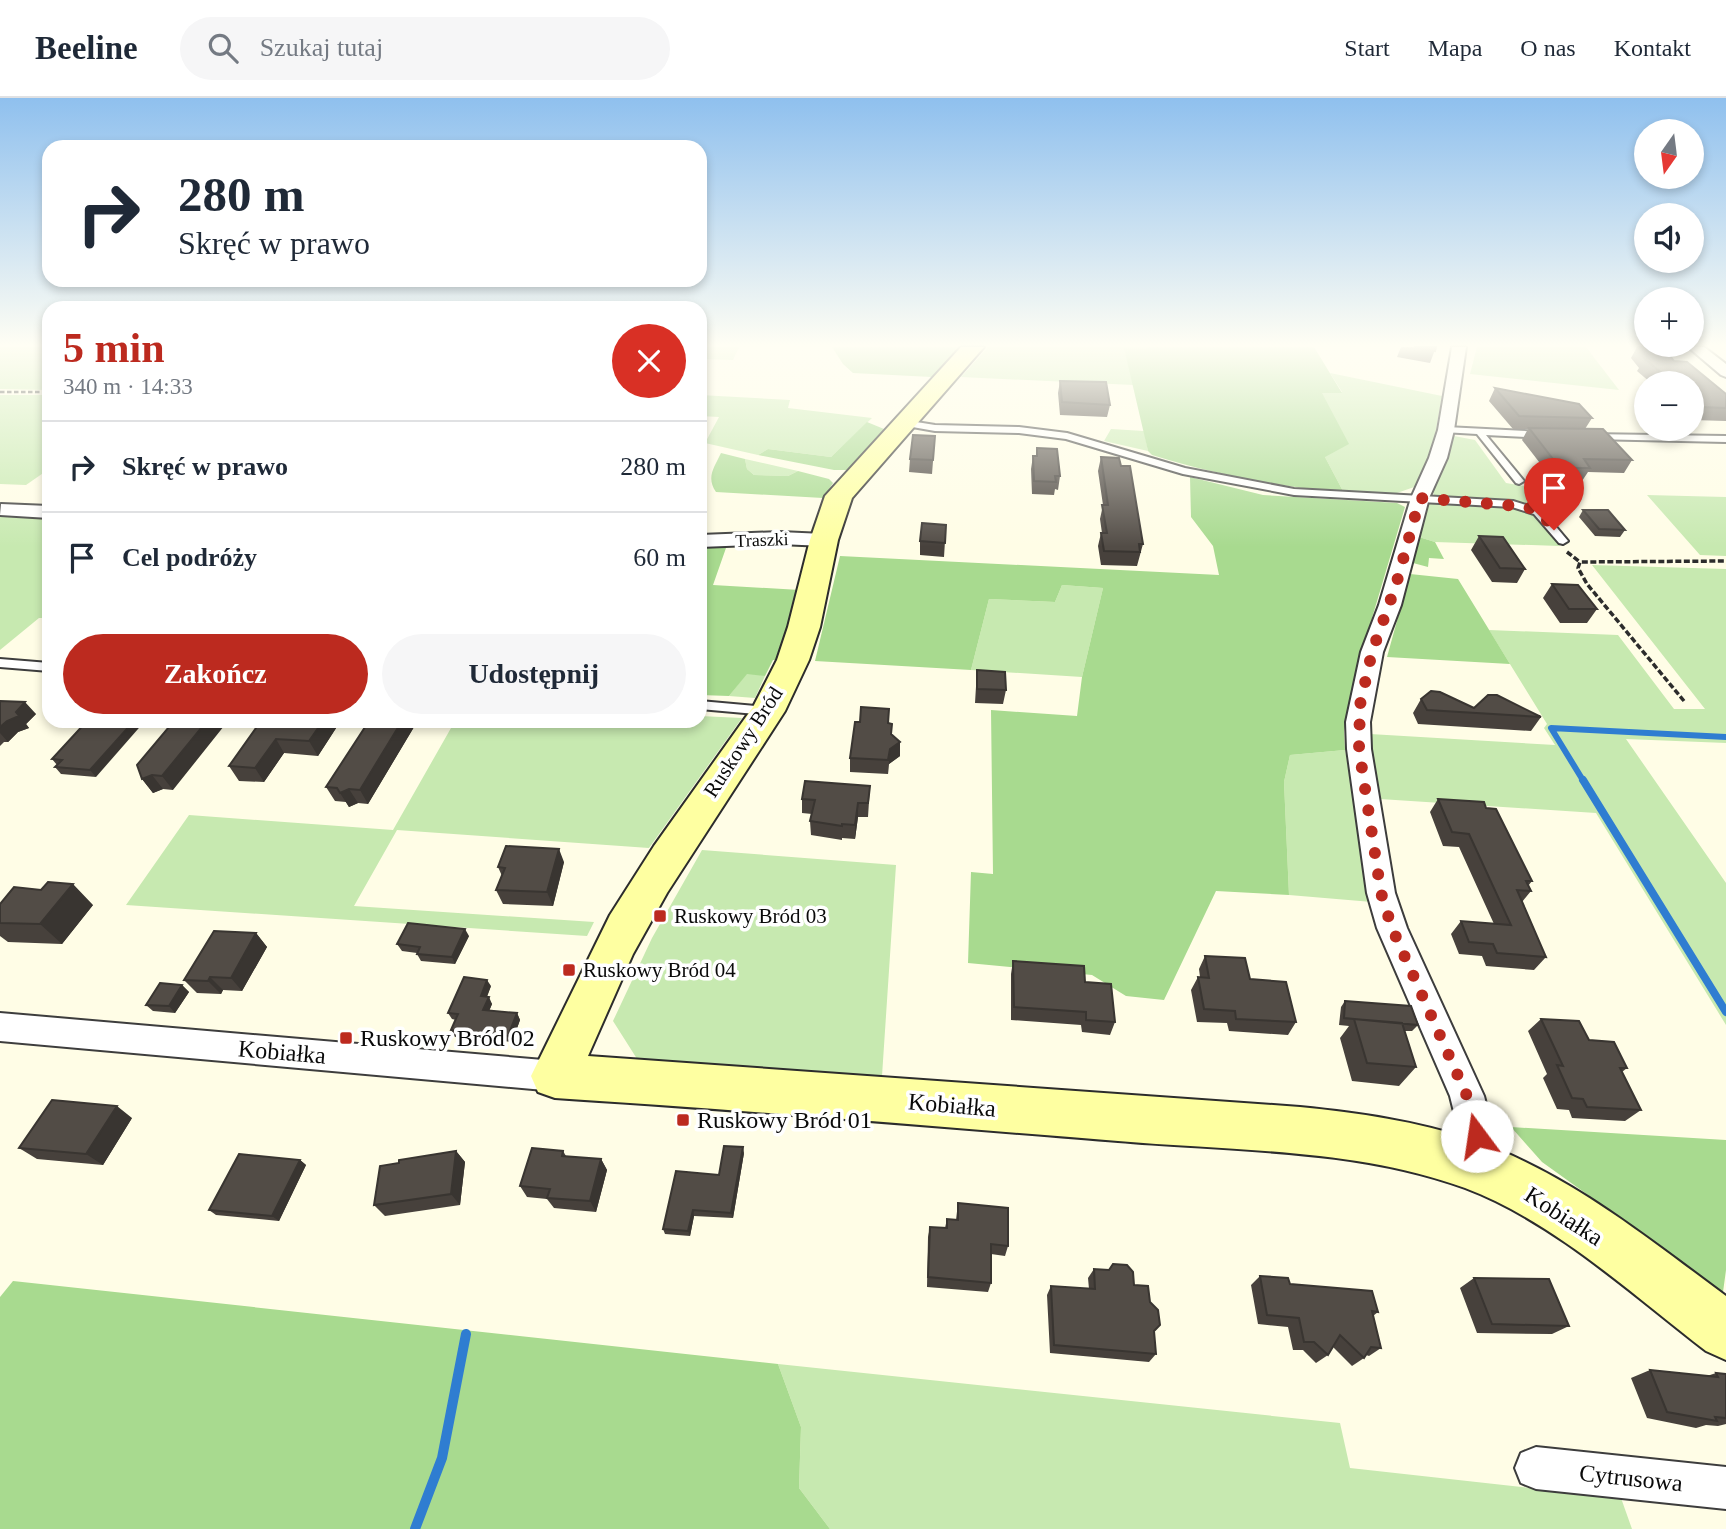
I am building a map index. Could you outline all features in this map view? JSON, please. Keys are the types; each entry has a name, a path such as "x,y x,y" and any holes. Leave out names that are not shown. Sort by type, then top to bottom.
{"street":[{"name":"Ruskowy Bród","path":"555,1076 602,972 636,908 685,831 768,711 793,660 804,627 824,540 839,496 912,414"},
{"path":"1448,414 1438,458 1420,498 1390,605 1372,652 1360,705 1359,749 1381,893 1392,928 1467,1096 1477,1136 1474,1167"},
{"path":"1,510 42,512"},
{"name":"Traszki","path":"707,541 780,538 824,540"},
{"name":"Kobiałka","path":"0,1027 555,1076 1282,1131 1396,1145 1474,1167 1509,1182 1569,1216 1726,1331"},
{"name":"Cytrusowa","path":"1536,1468 1726,1488"}],"lane":[{"path":"904,423 1067,436 1184,471 1294,492 1528,507 1545,518 1563,541"},
{"path":"1446,430 1549,435"},
{"path":"1481,433 1519,481"},
{"path":"1576,436 1726,439"},
{"path":"0,663 42,666"},
{"path":"707,706 768,711"}],"path":[{"path":"1684,701 1587,584 1578,568 1580,562 1726,561"}],"green space":[{"path":"0,414 42,414 42,474 26,485 0,484"},
{"path":"707,414 837,414 872,418 831,457 768,449 758,455 707,443 719,417 707,416"},
{"path":"1139,414 1333,414 1349,444 1325,457 1344,493 1247,479 1152,455 1148,451"},
{"path":"1323,414 1439,414 1433,446 1420,485 1394,494 1344,493 1325,457"},
{"path":"867,422 884,429 848,470 834,470 758,455 768,449 831,457"},
{"path":"1111,429 1144,431 1148,451 1104,441"},
{"path":"1454,436 1475,440 1506,483 1531,487 1546,506 1434,496 1433,489"},
{"path":"721,453 745,459 747,469 754,475 788,476 798,471 829,479 833,483 823,498 716,492 711,477"},
{"path":"745,459 798,471 788,476 754,475 747,469"},
{"path":"1190,477 1263,495 1397,503 1405,507 1361,655 1344,731 1345,750 1290,755 1284,782 1289,895 1216,891 1164,1000 1126,996 1092,975 968,963 971,872 993,874 991,710 1077,716 1082,677 1103,588 1062,585 1055,602 989,599 971,670 815,661 840,556 1219,575 1213,546 1191,517"},
{"path":"1647,495 1726,497 1726,556 1700,555"},
{"path":"1432,501 1486,502 1527,510 1543,521 1560,546 1435,542 1419,537 1425,504"},
{"path":"0,514 42,518 42,618 0,650"},
{"path":"1419,537 1435,542 1444,559 1429,558 1428,567 1413,563"},
{"path":"707,547 726,548 713,585 800,590 782,660 773,660 765,676 747,674 729,696 707,695"},
{"path":"1592,565 1726,569 1726,743 1626,739 1726,883 1726,1025 1596,813 1380,799 1370,734 1555,745 1544,728 1547,724 1489,630 1618,635 1674,709 1705,709"},
{"path":"1410,574 1458,579 1510,664 1387,657"},
{"path":"1062,585 1103,588 1082,677 971,670 989,599 1055,602"},
{"path":"747,673 765,676 755,698 729,696"},
{"path":"707,716 742,718 649,848 397,830 354,906 594,922 587,936 126,905 189,815 393,830 451,728 707,728"},
{"path":"1345,750 1372,902 1289,895 1284,782 1290,755"},
{"path":"702,850 896,865 882,1076 639,1062 613,1021 652,938"},
{"path":"1511,1127 1726,1140 1726,1270 1723,1292 1542,1162"},
{"path":"13,1281 778,1364 801,1427 799,1488 830,1529 0,1529 0,1297"},
{"path":"778,1364 1340,1423 1350,1468 1621,1498 1632,1529 830,1529 799,1488 801,1427"}],"building":[{"path":"1517,414 1588,414 1592,418 1519,416"},
{"path":"1529,428 1603,429 1632,460 1584,459 1590,468 1560,468"},
{"path":"913,435 935,436 933,460 910,459"},
{"path":"1037,448 1057,449 1060,476 1055,476 1056,482 1034,481 1033,456 1037,456"},
{"path":"1101,457 1119,458 1121,466 1130,466 1143,544 1139,544 1140,552 1104,551 1101,533 1107,533 1102,505 1108,505"},
{"path":"1583,510 1608,510 1625,530 1599,529"},
{"path":"922,523 946,525 945,543 920,541"},
{"path":"1479,536 1503,537 1525,569 1500,568"},
{"path":"1552,584 1578,585 1597,609 1569,609"},
{"path":"977,670 1005,672 1006,690 977,689"},
{"path":"1431,691 1440,692 1474,708 1488,695 1497,695 1541,717 1427,710 1421,699"},
{"path":"0,701 25,702 16,712 19,716 0,727"},
{"path":"861,707 889,709 888,723 892,724 891,734 900,742 890,749 888,760 850,758 855,722 860,722"},
{"path":"81,728 128,728 90,770 55,767 62,760 52,759"},
{"path":"168,728 201,728 162,776 152,775 142,779 137,765"},
{"path":"256,728 318,728 309,741 276,739 255,768 229,766"},
{"path":"364,728 398,728 360,790 349,789 340,793 337,788 326,787"},
{"path":"805,781 870,786 868,803 858,803 855,825 842,826 810,821 815,800 802,799"},
{"path":"1438,799 1484,802 1486,808 1496,809 1532,881 1526,881 1531,891 1517,890 1546,957 1497,953 1493,944 1469,942 1461,921 1511,925 1469,834 1452,832"},
{"path":"506,846 559,849 547,892 496,890 505,868 498,867"},
{"path":"48,882 73,884 40,924 0,923 0,904 14,887 41,890"},
{"path":"408,923 465,929 452,957 417,954 420,947 397,944"},
{"path":"214,931 256,933 231,978 184,980"},
{"path":"1205,956 1245,958 1250,979 1286,982 1296,1022 1236,1019 1235,1011 1204,1009 1198,977 1209,978"},
{"path":"1013,961 1084,966 1085,982 1111,984 1115,1022 1086,1020 1086,1012 1014,1007"},
{"path":"464,977 487,980 481,996 489,997 483,1010 517,1013 508,1036 451,1030 458,1014 448,1013"},
{"path":"160,983 182,985 169,1006 146,1005"},
{"path":"1345,1001 1411,1006 1418,1025 1344,1018"},
{"path":"1354,1019 1402,1023 1416,1067 1367,1063"},
{"path":"1541,1019 1579,1021 1589,1040 1614,1042 1627,1068 1620,1068 1641,1110 1587,1107 1583,1099 1572,1098 1557,1065 1563,1066"},
{"path":"52,1100 117,1106 86,1154 19,1148"},
{"path":"724,1146 743,1147 731,1213 693,1210 688,1231 663,1229 676,1171 719,1175"},
{"path":"532,1148 563,1151 562,1156 601,1159 590,1201 547,1198 550,1189 520,1186"},
{"path":"456,1151 451,1194 374,1205 380,1166 399,1163 399,1160"},
{"path":"239,1154 300,1160 272,1216 209,1210"},
{"path":"958,1203 1008,1208 1008,1246 991,1244 991,1283 928,1277 930,1227 947,1228 947,1219 958,1220"},
{"path":"1113,1264 1127,1265 1133,1272 1134,1285 1148,1286 1150,1302 1158,1310 1160,1325 1154,1331 1156,1354 1054,1345 1051,1286 1095,1289 1094,1269 1109,1270"},
{"path":"1260,1276 1288,1278 1290,1284 1372,1291 1378,1312 1372,1311 1381,1348 1371,1347 1364,1358 1340,1335 1328,1355 1314,1342 1304,1342 1299,1318 1267,1315"},
{"path":"1474,1278 1549,1279 1569,1326 1492,1324"},
{"path":"1650,1370 1718,1377 1716,1373 1726,1374 1726,1418 1715,1417 1717,1421 1667,1412"}],"waterway":[{"path":"1584,782 1551,728 1726,737"},
{"path":"1583,780 1726,1012"},
{"path":"415,1529 442,1458 466,1334"}],"place":[{"name":"Ruskowy Bród 03","path":"660,916"},
{"name":"Ruskowy Bród 04","path":"569,970"},
{"name":"Ruskowy Bród 02","path":"346,1038"},
{"name":"Ruskowy Bród 01","path":"683,1120"}],"route":[{"path":"1477,1136 1467,1096 1392,928 1381,893 1359,749 1360,705 1372,652 1390,605 1413,531 1420,498 1528,507 1545,518 1554,530"}]}
